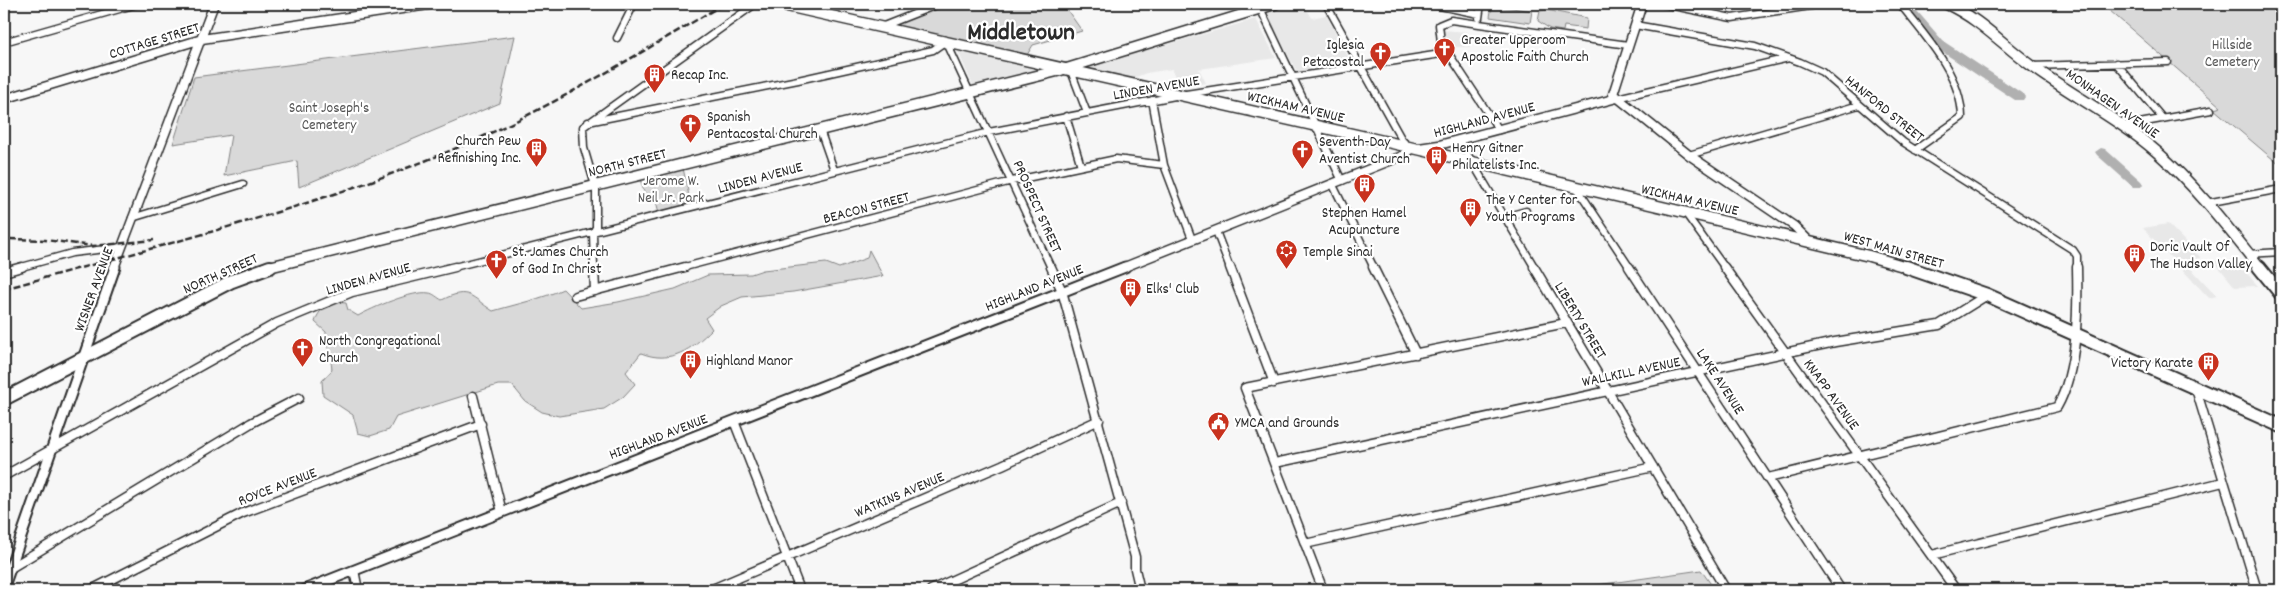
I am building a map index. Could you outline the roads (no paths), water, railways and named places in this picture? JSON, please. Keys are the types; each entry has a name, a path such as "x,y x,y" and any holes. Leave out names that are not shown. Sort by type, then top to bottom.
{"main road":[{"name":"WICKHAM AVENUE","path":"778,4 1317,126 1686,214 1808,240"},
{"name":"NORTH STREET","path":"4,399 232,281 251,273 595,185 1067,70 1258,7 1276,4"},
{"name":"MONHAGEN AVENUE","path":"1947,4 1976,20 2031,66 2124,126 2169,163 2206,203 2281,294"},
{"name":"WEST MAIN STREET","path":"1808,240 1930,274 1987,295 2281,426"}],"street":[{"path":"4,42 137,4"},
{"name":"WISNER AVENUE","path":"4,586 7,570 54,447 132,218 214,4"},
{"name":"COTTAGE STREET","path":"4,99 202,39 435,4"},
{"path":"617,38 634,4"},
{"path":"595,291 593,233 596,227 595,185 587,163 582,132 584,127 588,122 676,63 756,4"},
{"path":"881,26 939,4"},
{"path":"1326,4 1402,140 1412,149"},
{"path":"1430,4 1479,14"},
{"path":"1478,23 1481,4"},
{"path":"1617,98 1614,94 1615,86 1642,4"},
{"path":"1664,4 1732,18 1824,4"},
{"path":"1900,4 1940,60 1962,102 1962,116 1915,150"},
{"path":"1258,7 1294,76 1317,126 1338,183 1416,354"},
{"path":"1499,130 1447,53 1441,42 1438,31 1439,24 1447,20 1478,23 1628,45"},
{"name":"HANFORD STREET","path":"1635,26 1733,42 1790,58 1822,72 1893,135 2077,254 2076,336"},
{"path":"588,122 788,82 932,50 946,41"},
{"name":"PROSPECT STREET","path":"946,41 1062,290 1135,556 1135,570 1140,590"},
{"name":"LINDEN AVENUE","path":"4,476 224,351 277,323 352,292 989,132 1178,95 1447,53"},
{"name":"HIGHLAND AVENUE","path":"304,590 1062,290 1338,183 1402,156 1412,149 1429,148 1617,98 1790,58"},
{"path":"2031,66 2168,62"},
{"path":"2116,63 2163,119"},
{"path":"1067,70 1087,112"},
{"name":"WEST MAIN STREET","path":"1617,98 1689,155 1794,226 1808,240"},
{"path":"1152,100 1164,165 1192,239"},
{"path":"1689,155 1859,105"},
{"path":"2124,126 2211,110"},
{"path":"1066,116 1081,166"},
{"path":"820,130 834,170"},
{"name":"LIBERTY STREET","path":"1459,140 1726,590"},
{"name":"BEACON STREET","path":"575,296 1012,181 1116,159 1164,165"},
{"path":"132,218 243,184"},
{"name":"LAKE AVENUE","path":"1577,188 1841,590"},
{"path":"2206,203 2281,188"},
{"path":"1504,216 1526,211"},
{"name":"KNAPP AVENUE","path":"1686,214 1956,590"},
{"path":"1216,231 1274,382"},
{"path":"4,272 65,255 122,247"},
{"path":"2248,254 2281,252"},
{"name":"WALLKILL AVENUE","path":"1275,463 1785,352 1835,342 1939,326 1987,295"},
{"path":"1323,590 1245,388 1566,323"},
{"path":"1768,478 2054,410 2060,405 2064,397 2076,336"},
{"path":"2196,389 2257,590"},
{"path":"473,396 502,512"},
{"path":"7,570 251,423 299,398"},
{"name":"WATKINS AVENUE","path":"710,590 1002,465 1099,420"},
{"path":"734,421 800,590"},
{"name":"ROYCE AVENUE","path":"91,590 243,514 480,424"},
{"path":"1305,544 1652,468"},
{"path":"1932,555 2223,482"},
{"path":"931,590 1121,503"},
{"path":"354,570 358,590"}],"waterway":[{"path":"1913,13 1939,44 2019,97"},
{"path":"2101,152 2137,184"}],"railway":[{"path":"4,289 177,242 291,208 404,169 494,132 561,98 724,4"},
{"path":"10,239 45,240 93,246 154,240"}],"place":[{"name":"Greater Upperoom Apostolic Faith Church","path":"1445,67"},
{"name":"Iglesia Petacostal","path":"1380,72"},
{"name":"Recap Inc.","path":"655,93"},
{"name":"Spanish Pentacostal Church","path":"691,144"},
{"name":"Church Pew Refinishing Inc.","path":"537,168"},
{"name":"Seventh-Day Aventist Church","path":"1303,169"},
{"name":"Henry Gitner Philatelists Inc.","path":"1436,175"},
{"name":"Stephen Hamel Acupuncture","path":"1364,203"},
{"name":"The Y Center for Youth Programs","path":"1470,227"},
{"name":"Temple Sinai","path":"1287,270"},
{"name":"Doric Vault Of The Hudson Valley","path":"2134,274"},
{"name":"St. James Church of God In Christ","path":"496,279"},
{"name":"Elks' Club","path":"1130,307"},
{"name":"North Congregational Church","path":"303,368"},
{"name":"Highland Manor","path":"690,379"},
{"name":"Victory Karate","path":"2209,381"},
{"name":"YMCA and Grounds","path":"1219,441"}],"district":[{"name":"Middletown","path":"1021,30"}],"park label":[{"name":"Hillside Cemetery","path":"2232,52"},
{"name":"Saint Joseph's Cemetery","path":"329,116"},
{"name":"Jerome W. Neil Jr. Park","path":"671,188"}]}
